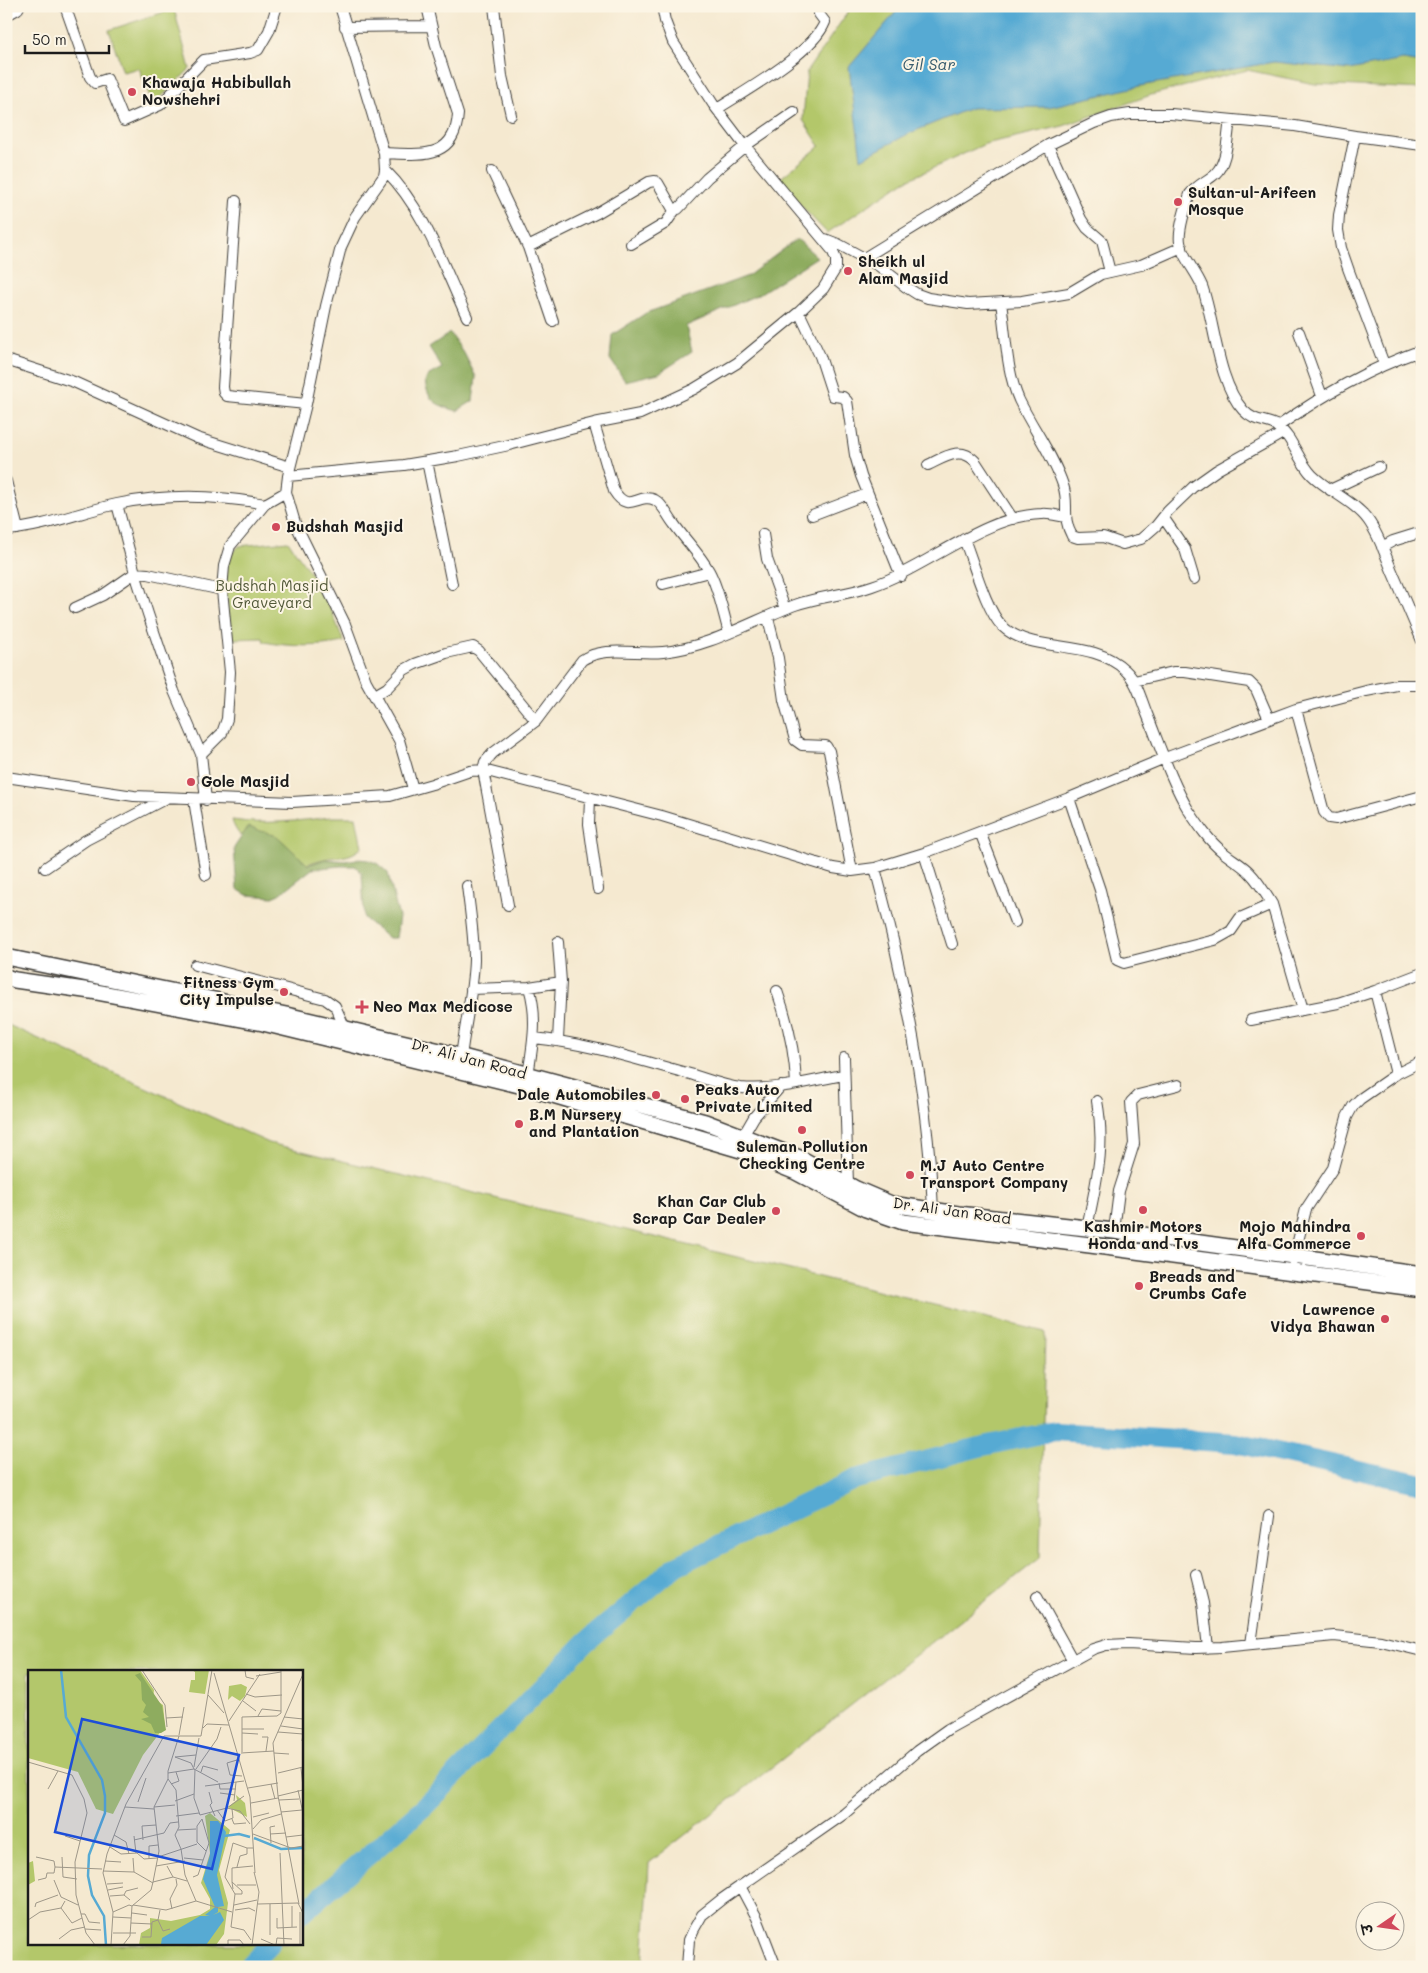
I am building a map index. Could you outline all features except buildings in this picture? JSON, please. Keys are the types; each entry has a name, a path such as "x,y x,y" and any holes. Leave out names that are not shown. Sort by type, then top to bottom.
{"main road":[{"name":"Dr. Ali Jan Road","path":"6,957 277,1012 345,1028 704,1122 802,1159 872,1197 891,1204 1114,1231 1422,1289"},
{"name":"Dr. Ali Jan Road","path":"6,977 263,1023 519,1085 767,1159 866,1209 903,1222 1293,1264 1422,1274"}],"street":[{"path":"65,6 90,77 95,83 107,79 124,121 160,105 204,60 258,50 270,31 277,6"},
{"path":"340,6 384,153 385,170 384,176 355,217 341,247 326,306 286,492 295,523 337,607 366,681 399,740 413,789"},
{"path":"384,153 432,153 450,141 457,126 458,114 431,26 427,6"},
{"path":"494,6 502,76 511,116"},
{"path":"6,360 74,382 197,438 289,472 427,461 508,445 594,423 640,414 694,389 737,363 798,312 823,289 836,268 836,259 825,239 745,146 717,109 673,42 665,21 662,6"},
{"path":"717,109 793,58 807,46 825,22 818,6"},
{"path":"345,27 431,26"},
{"path":"631,244 666,223 675,210 707,178 745,146 794,112"},
{"path":"864,258 1048,145 1094,122 1111,117 1130,114 1171,114 1295,126 1422,145"},
{"path":"1230,120 1223,161 1219,170 1190,194 1180,237 1182,247 1201,283 1208,305 1220,360 1230,388 1249,416 1280,430 1311,474 1366,517 1373,527 1422,641"},
{"path":"1355,136 1339,215 1338,230 1349,271 1384,364"},
{"path":"1048,145 1081,219 1087,228 1102,242 1110,272"},
{"path":"385,170 398,183 422,221 467,318"},
{"path":"492,171 528,247 553,321"},
{"path":"528,247 597,213 649,182 655,181 658,183 675,210"},
{"path":"236,201 224,393 227,396 306,404"},
{"path":"825,239 878,266 906,287 928,298 968,304 1001,303 1069,293 1093,278 1141,265 1182,247"},
{"path":"1001,303 1010,365 1018,398 1060,475 1066,500 1065,517 1072,536 1078,538 1103,537 1123,544 1141,539 1193,487 1280,430 1322,396 1384,364 1420,351 1422,366"},
{"path":"798,312 820,356 833,396 843,397 846,401 855,455 867,494 901,576"},
{"path":"1299,332 1322,396"},
{"path":"594,423 614,491 620,500 625,502 649,499 655,500 661,505 681,534 698,552 710,572 729,633"},
{"path":"928,465 945,457 963,452 969,455 975,461 1014,520"},
{"path":"427,461 452,584"},
{"path":"1330,490 1379,467"},
{"path":"6,481 18,529"},
{"path":"201,754 222,733 227,719 230,672 222,590 224,566 230,546 265,504 286,492"},
{"path":"812,515 867,494"},
{"path":"6,530 57,522 117,504 154,499 202,496 265,504"},
{"path":"117,504 135,573 174,691 201,754 206,800"},
{"path":"508,905 483,770 493,753 536,721 582,660 590,655 601,653 653,654 672,651 729,633 768,618 785,609 818,599 856,591 901,576 964,539 1014,520 1043,514 1065,517"},
{"path":"1163,517 1185,549 1194,579"},
{"path":"1382,548 1393,541 1422,532"},
{"path":"763,534 767,559 785,609"},
{"path":"964,539 993,614 1002,625 1013,634 1030,640 1086,650 1102,655 1125,670 1134,681 1188,809 1204,833 1222,851 1250,872 1272,904 1303,1010"},
{"path":"663,584 710,572"},
{"path":"75,608 103,594 135,573 148,574 222,590"},
{"path":"768,618 778,658 784,700 795,740 802,745 822,744 829,751 852,871"},
{"path":"375,695 387,688 404,670 415,664 473,646 536,721"},
{"path":"1134,681 1173,672 1249,682 1256,689 1269,719"},
{"path":"6,777 166,799 292,802 390,796 470,770 483,770 723,834 833,868 852,871 875,868 924,854 1069,798 1165,758 1296,709 1366,690 1397,685 1422,685"},
{"path":"1296,709 1324,812 1329,818 1336,818 1422,796"},
{"path":"590,798 589,824 598,889"},
{"path":"1069,798 1100,890 1117,960 1120,962 1124,963 1215,940 1231,931 1240,918 1272,904"},
{"path":"45,868 93,836 166,799"},
{"path":"194,800 206,875"},
{"path":"980,832 1015,922"},
{"path":"924,854 952,944"},
{"path":"875,868 899,968 919,1068 927,1126 933,1210"},
{"path":"461,1057 472,989 473,940 467,886"},
{"path":"558,942 561,982 558,1040"},
{"path":"195,965 325,999 335,1006 345,1028"},
{"path":"1251,1020 1338,1003 1422,973"},
{"path":"472,989 529,987 561,982"},
{"path":"528,1075 534,1038 534,1012 529,987"},
{"path":"777,991 786,1015 791,1037 796,1084"},
{"path":"1375,991 1396,1074"},
{"path":"534,1038 558,1040 743,1088 781,1086 843,1075"},
{"path":"844,1058 843,1075 848,1184"},
{"path":"1293,1264 1306,1209 1332,1168 1350,1111 1360,1099 1396,1074 1422,1061"},
{"path":"1114,1231 1119,1191 1134,1144 1131,1102 1138,1095 1178,1085"},
{"path":"743,1136 754,1117 781,1086"},
{"path":"1087,1228 1100,1159 1101,1123 1097,1101"},
{"path":"1251,1644 1270,1516"},
{"path":"1196,1575 1203,1603 1208,1648"},
{"path":"1038,1596 1072,1659"},
{"path":"687,1967 689,1940 702,1915 740,1886 844,1814 917,1750 948,1729 1093,1649 1106,1645 1128,1644 1208,1648 1334,1636 1381,1641 1422,1651"},
{"path":"740,1886 757,1918 776,1967"}],"green space":[{"name":"Gil Sar","path":"852,6 1422,6 1422,89 1315,84 1247,70 1151,95 1063,126 985,144 905,181 827,233 777,181 820,146 803,120 807,71"},
{"path":"174,9 190,69 153,105 139,68 123,72 109,30"},
{"path":"797,239 817,257 759,294 686,326 692,352 659,373 625,381 610,359 612,335 646,313 748,276"},
{"path":"450,333 465,355 476,377 473,401 457,411 439,405 431,399 425,381 429,375 442,368 429,347"},
{"name":"Budshah Masjid Graveyard","path":"288,541 324,592 344,642 314,646 294,646 264,642 263,638 232,639 227,609 226,584 227,563 230,555 239,546"},
{"path":"356,817 362,847 350,855 320,860 295,870 249,844 241,837 232,820 269,822"},
{"path":"248,827 277,836 308,865 325,859 345,861 369,860 378,864 388,873 399,917 396,938 388,938 364,918 362,873 355,866 312,869 280,894 273,897 247,895 237,889 234,848"},
{"path":"6,1024 269,1143 1045,1332 1040,1558 649,1863 643,1967 6,1967"}],"water":[{"name":"Gil Sar","path":"901,6 1422,6 1422,63 1403,60 1349,70 1274,62 1140,86 1049,107 971,108 910,133 861,159 849,67"}],"waterway":[{"path":"302,1913 425,1806 586,1642 676,1566 856,1479 979,1447 1055,1431 1235,1443 1422,1484"},
{"path":"248,1967 268,1946"}],"place":[{"name":"Khawaja Habibullah Nowshehri","path":"132,92"},
{"name":"Sultan-ul-Arifeen Mosque","path":"1178,202"},
{"name":"Sheikh ul Alam Masjid","path":"848,271"},
{"name":"Budshah Masjid","path":"276,527"},
{"name":"Gole Masjid","path":"191,782"},
{"name":"Fitness Gym City Impulse","path":"284,992"},
{"name":"Neo Max Medicose","path":"362,1007"},
{"name":"Dale Automobiles","path":"656,1095"},
{"name":"Peaks Auto Private Limited","path":"685,1099"},
{"name":"B.M Nursery and Plantation","path":"519,1124"},
{"name":"Suleman Pollution Checking Centre","path":"802,1130"},
{"name":"M.J Auto Centre Transport Company","path":"910,1175"},
{"name":"Kashmir Motors Honda and Tvs","path":"1143,1210"},
{"name":"Khan Car Club Scrap Car Dealer","path":"776,1211"},
{"name":"Mojo Mahindra Alfa Commerce","path":"1361,1236"},
{"name":"Breads and Crumbs Cafe","path":"1139,1286"},
{"name":"Lawrence Vidya Bhawan","path":"1385,1319"}]}
